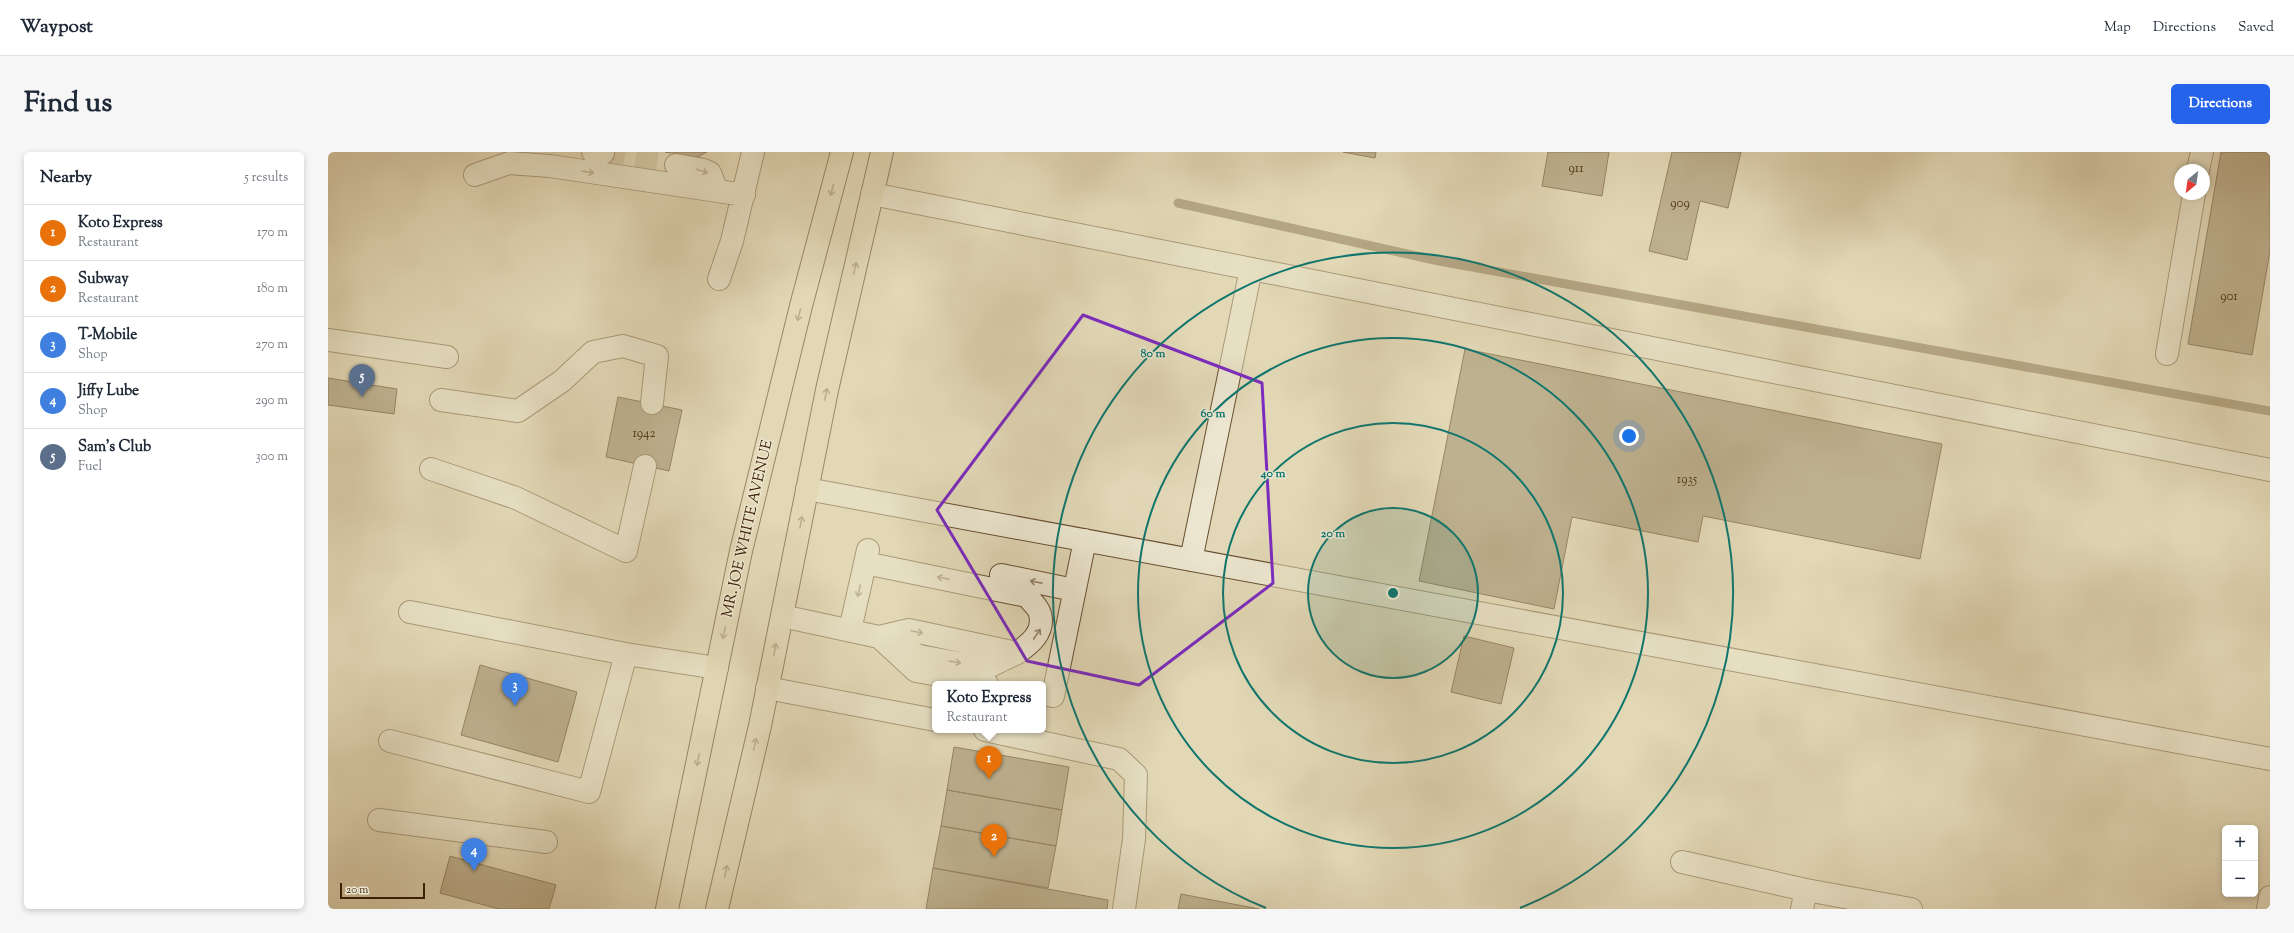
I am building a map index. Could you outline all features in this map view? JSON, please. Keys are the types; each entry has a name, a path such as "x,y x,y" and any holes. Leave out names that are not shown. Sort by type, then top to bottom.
{"main road":[{"name":"MR. JOE WHITE AVENUE","path":"667,909 741,551 802,301 842,152"},
{"path":"717,909 767,688 827,390 882,152"}],"lane":[{"path":"2199,164 2202,152"},
{"path":"719,279 732,241 744,195 752,155"},
{"path":"475,175 509,163 551,159 744,195"},
{"path":"676,165 704,170 710,173 718,191"},
{"path":"872,194 2270,470"},
{"path":"2167,354 2193,200"},
{"path":"1191,560 1251,269"},
{"path":"328,340 447,357"},
{"path":"441,400 518,411 562,381 593,352 623,346 656,356 652,404"},
{"path":"431,468 516,498 626,551 645,466"},
{"path":"807,489 2270,759"},
{"path":"1046,695 1053,696 1085,540"},
{"path":"850,630 868,549 1074,590"},
{"path":"782,616 879,637 909,630 1017,653 1031,644 1041,628 1040,613 1027,596 866,563"},
{"path":"410,612 626,654 717,668"},
{"path":"879,637 916,671 971,681"},
{"path":"390,741 589,792 626,654"},
{"path":"767,688 932,719"},
{"path":"999,733 1119,758 1136,775 1134,840 1124,909"},
{"path":"378,820 546,842"},
{"path":"1682,862 1804,899 1911,909"},
{"path":"2268,909 2270,897"}],"highlighted area":[{"path":"1083,315 1262,383 1273,583 1139,685 1027,661 937,510"}],"building":[{"path":"665,152 707,152 695,158"},
{"path":"1343,152 1376,152 1375,158"},
{"path":"1548,152 1609,152 1602,196 1542,186"},
{"path":"1672,152 1741,152 1728,208 1700,201 1687,260 1649,251"},
{"path":"2221,152 2270,152 2270,251 2252,355 2188,344"},
{"path":"1465,349 1942,444 1920,559 1703,516 1698,542 1572,517 1554,609 1419,581"},
{"path":"328,378 397,389 394,414 328,405"},
{"path":"618,397 682,410 669,471 606,457"},
{"path":"1464,636 1514,648 1501,704 1451,692"},
{"path":"480,665 577,692 558,762 461,735"},
{"path":"954,747 1069,767 1062,810 947,790"},
{"path":"947,790 1062,810 1056,846 941,826"},
{"path":"941,826 1056,846 1048,888 933,868"},
{"path":"450,856 556,885 549,909 499,909 440,893"},
{"path":"933,868 1108,900 1107,909 926,909"},
{"path":"1181,894 1259,909 1178,909"}],"waterway":[{"path":"1178,203 1439,261 2270,411"}],"tunnel":[{"path":"603,153 676,165"}],"place":[{"name":"Sam's Club","path":"362,397"},
{"name":"T-Mobile","path":"515,706"},
{"name":"Koto Express","path":"989,779"},
{"name":"Subway","path":"994,857"},
{"name":"Jiffy Lube","path":"474,871"}]}
